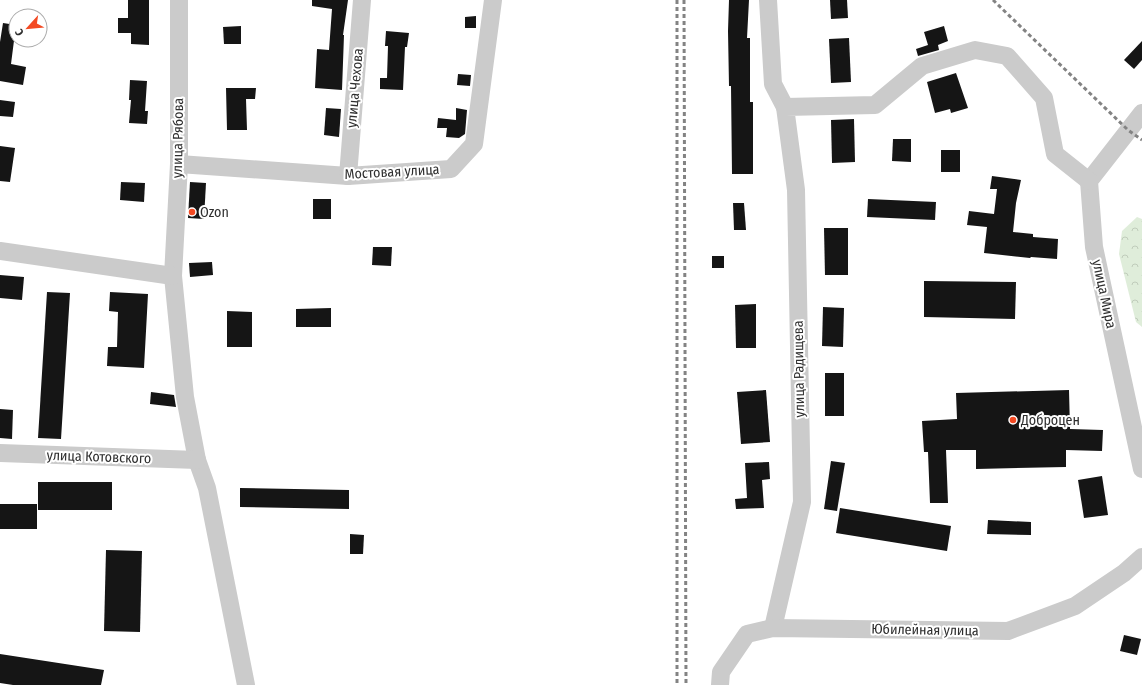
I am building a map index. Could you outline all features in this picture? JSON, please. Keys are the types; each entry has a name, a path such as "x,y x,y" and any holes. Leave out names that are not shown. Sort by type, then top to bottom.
{"street":[{"name":"улица Рябова","path":"179,0 179,164 173,276 185,396 197,460 207,488 246,685"},
{"name":"улица Чехова","path":"348,176 362,0"},
{"name":"Мостовая улица","path":"179,164 348,176 450,169 474,144 492,0"},
{"name":"улица Радищева","path":"768,0 773,84 785,107 796,190 802,502 773,628"},
{"path":"785,107 874,104 922,66 975,50 1007,56 1044,98 1055,154 1088,181 1142,113"},
{"name":"улица Мира","path":"1088,181 1094,247 1142,469"},
{"path":"0,251 173,276"},
{"name":"улица Котовского","path":"0,453 197,460"},
{"name":"Юбилейная улица","path":"720,685 720,672 747,634 773,628 1008,632 1075,606 1124,573 1142,557"}],"green space":[{"path":"1137,217 1142,219 1142,327 1136,322 1119,254 1122,231"}],"building":[{"path":"128,0 149,0 149,45 131,44 131,33 118,33 118,18 128,18"},
{"path":"312,0 348,0 343,35 342,90 315,88 317,49 329,50 332,9 312,6"},
{"path":"729,0 749,0 747,38 750,38 750,102 753,102 753,174 732,174 731,86 729,86 728,31"},
{"path":"830,0 847,0 848,18 831,19"},
{"path":"476,16 476,28 465,28 465,17"},
{"path":"3,23 8,24 8,48 13,48 11,64 26,67 23,85 0,81 0,42"},
{"path":"241,26 241,44 224,44 223,27"},
{"path":"944,26 948,41 938,45 939,50 918,56 916,49 928,45 924,32"},
{"path":"386,31 409,33 407,47 405,47 403,90 380,89 380,78 387,78 388,46 385,46"},
{"path":"849,38 851,82 831,83 829,39"},
{"path":"1142,41 1142,60 1134,69 1124,60"},
{"path":"956,73 968,108 951,113 950,109 935,113 927,82"},
{"path":"458,74 471,75 470,86 457,85"},
{"path":"130,80 147,81 145,111 148,111 147,124 129,123 131,100 129,100"},
{"path":"226,88 256,88 255,99 246,99 247,130 227,130"},
{"path":"0,100 15,102 13,117 0,116"},
{"path":"326,108 341,109 339,137 324,135"},
{"path":"456,108 467,110 465,134 459,138 446,137 447,128 437,128 438,118 456,120"},
{"path":"854,119 855,162 832,163 831,120"},
{"path":"893,139 911,139 911,162 892,161"},
{"path":"0,146 15,148 10,182 0,181"},
{"path":"941,150 960,150 960,172 941,172"},
{"path":"992,176 1021,180 1016,203 1013,232 1033,234 1033,237 1058,239 1057,259 1030,258 984,253 987,227 967,225 969,211 994,214 997,189 990,189"},
{"path":"121,182 145,183 144,202 120,200"},
{"path":"190,182 206,183 204,219 188,218"},
{"path":"313,199 331,199 331,219 313,219"},
{"path":"868,199 936,202 935,220 867,217"},
{"path":"733,203 744,203 746,230 734,230"},
{"path":"824,228 848,228 848,275 825,275"},
{"path":"373,247 392,247 391,266 372,265"},
{"path":"712,256 724,256 724,268 712,268"},
{"path":"212,262 213,275 190,277 189,263"},
{"path":"0,275 24,277 22,300 0,298"},
{"path":"924,281 1016,282 1015,319 924,317"},
{"path":"47,292 70,293 61,439 38,438"},
{"path":"110,292 148,294 144,368 107,366 108,347 117,347 118,312 109,311"},
{"path":"756,304 756,348 736,348 735,305"},
{"path":"823,307 844,308 843,347 822,346"},
{"path":"331,308 331,327 296,327 296,309"},
{"path":"227,311 252,312 252,347 227,347"},
{"path":"825,373 844,373 844,416 825,416"},
{"path":"766,390 770,442 741,444 737,392"},
{"path":"1069,390 1070,429 1103,430 1102,451 1066,450 1066,467 976,469 976,450 946,450 948,503 930,503 928,452 924,452 922,421 957,419 956,393"},
{"path":"151,392 174,395 176,407 150,404"},
{"path":"0,409 13,410 12,439 0,438"},
{"path":"831,461 845,463 837,511 824,509"},
{"path":"769,462 770,479 762,480 764,508 736,509 735,499 747,498 745,463"},
{"path":"1102,476 1108,515 1084,518 1078,480"},
{"path":"38,482 112,482 112,510 38,510"},
{"path":"240,488 349,490 349,509 240,507"},
{"path":"0,504 37,504 37,529 0,529"},
{"path":"840,508 951,526 947,551 836,533"},
{"path":"988,520 1031,522 1031,535 987,534"},
{"path":"350,534 364,535 363,554 350,554"},
{"path":"106,550 142,551 140,632 104,631"},
{"path":"1124,635 1141,639 1137,655 1120,651"},
{"path":"0,654 104,670 101,685 13,685 0,683"}],"railway":[{"path":"677,0 677,685"},
{"path":"684,0 686,685"},
{"path":"993,0 1128,130 1142,140"}],"place":[{"name":"Ozon","path":"192,212"},
{"name":"Доброцен","path":"1013,420"}]}
